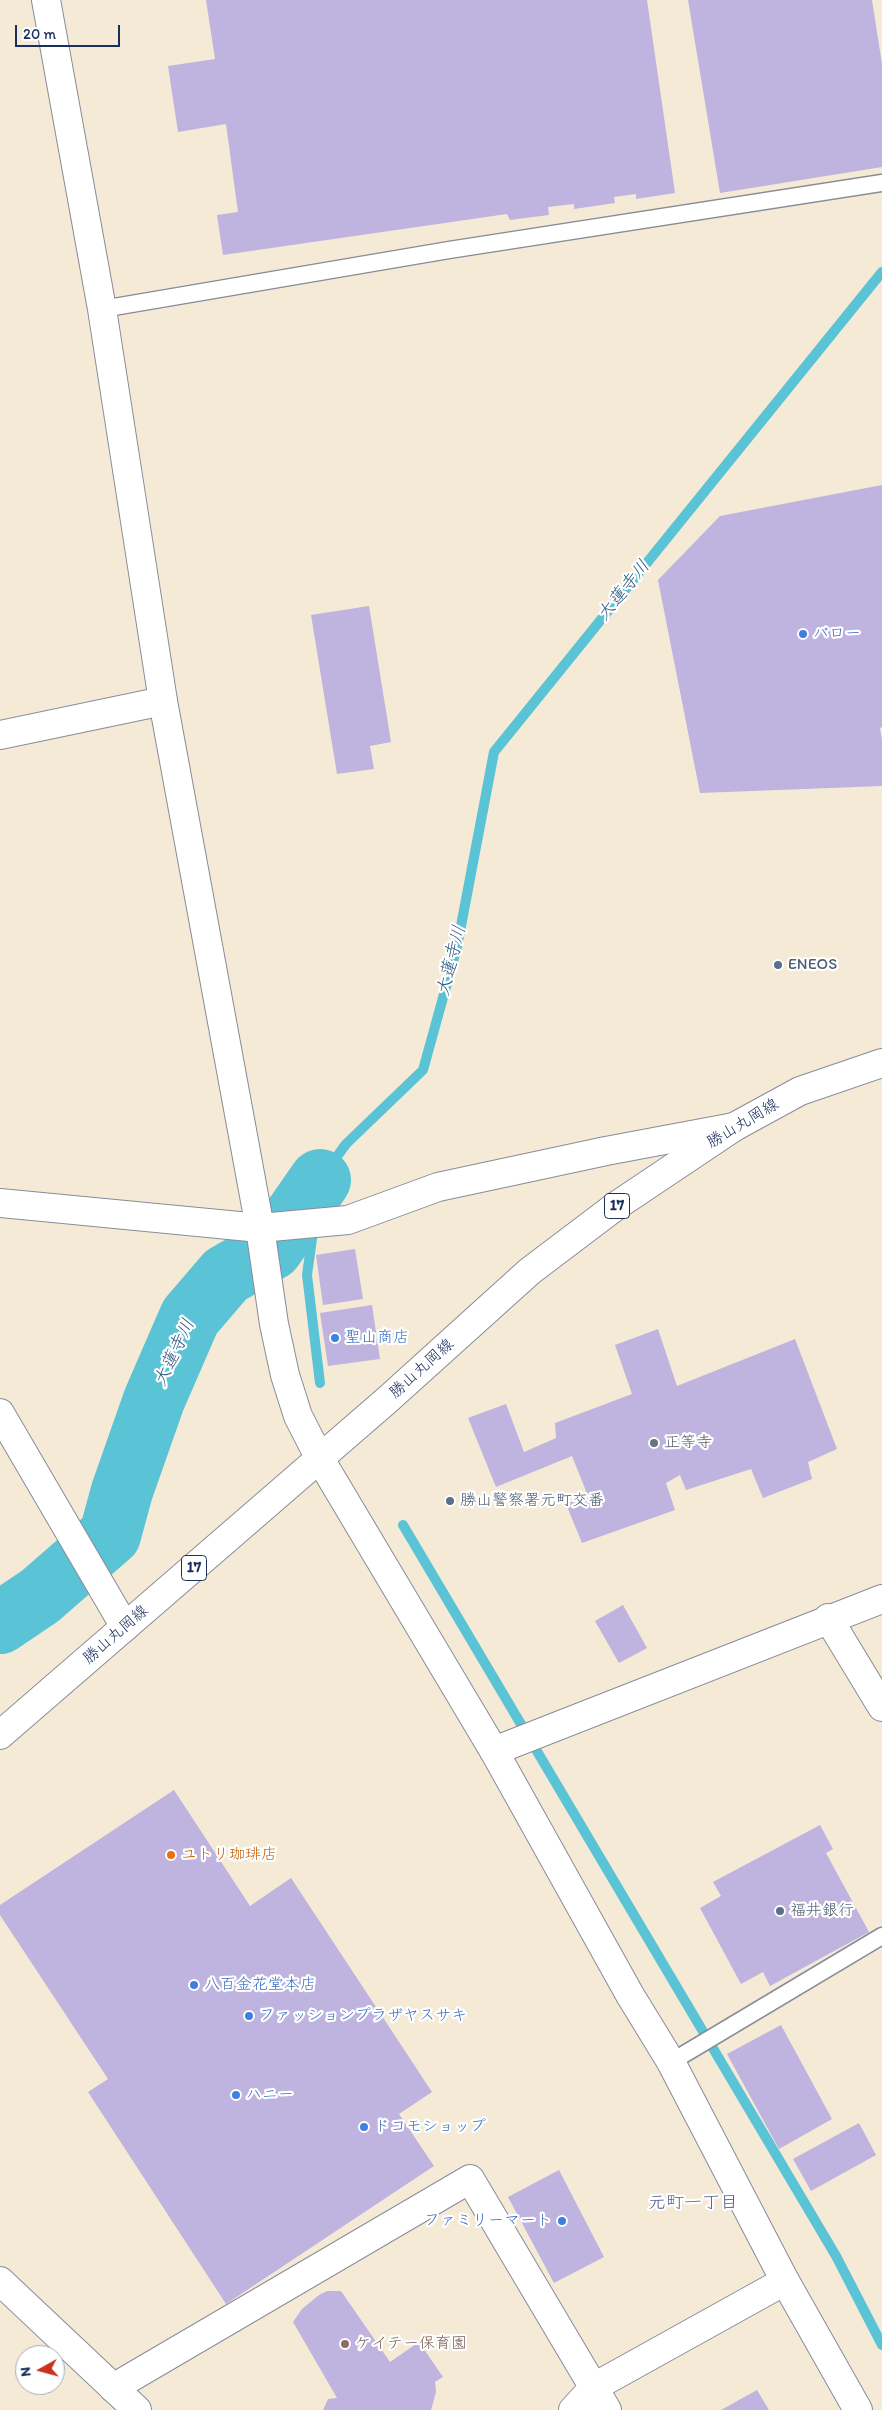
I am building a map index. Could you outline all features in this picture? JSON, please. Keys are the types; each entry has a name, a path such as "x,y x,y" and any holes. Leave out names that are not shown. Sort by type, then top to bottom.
{"street":[{"path":"46,0 102,309 163,701 260,1228 274,1324 285,1375 298,1416 320,1459 494,1751 630,1995 671,2062 785,2282 858,2410"},
{"path":"0,735 163,701"},
{"name":"勝山丸岡線","path":"0,1735 320,1459 530,1271 616,1206 734,1127 800,1091 882,1063"},
{"path":"0,1203 260,1228 348,1220 438,1187 606,1151 734,1127"},
{"path":"0,1413 125,1628"},
{"path":"494,1751 828,1618 882,1599"},
{"path":"828,1618 882,1707"},
{"path":"113,2388 470,2179 601,2399"},
{"path":"0,2281 137,2410"},
{"path":"573,2410 601,2399 785,2282"}],"lane":[{"path":"102,309 449,250 882,183"},
{"path":"671,2062 882,1936"}],"building":[{"path":"206,0 647,0 675,193 636,199 636,194 614,197 615,203 574,209 574,204 548,207 549,215 510,220 507,214 223,255 217,215 238,212 226,124 178,132 168,66 215,59"},
{"path":"688,0 872,0 882,64 882,167 720,193"},
{"path":"882,485 882,727 880,728 882,741 882,786 700,793 658,580 720,516"},
{"path":"369,606 391,742 370,746 374,769 337,774 311,615"},
{"path":"355,1249 363,1299 323,1305 316,1255"},
{"path":"372,1305 380,1359 328,1366 320,1313"},
{"path":"658,1329 677,1386 795,1339 837,1449 808,1462 812,1479 763,1498 751,1469 686,1490 680,1475 666,1483 675,1510 582,1543 566,1504 588,1496 572,1456 496,1487 468,1418 506,1404 524,1452 556,1438 555,1423 632,1394 615,1345"},
{"path":"623,1605 647,1648 619,1663 595,1621"},
{"path":"174,1790 250,1906 291,1878 432,2092 399,2114 434,2166 226,2304 88,2092 108,2079 0,1915 0,1905"},
{"path":"820,1825 833,1849 826,1853 869,1932 770,1986 763,1972 741,1984 700,1908 721,1896 713,1882"},
{"path":"781,2025 832,2119 779,2149 727,2054"},
{"path":"859,2123 876,2155 811,2191 793,2159"},
{"path":"559,2170 604,2257 554,2283 508,2197"},
{"path":"327,2291 341,2291 390,2362 419,2342 443,2377 435,2382 436,2392 431,2410 323,2410 328,2399 337,2398 293,2322 302,2309"},
{"path":"757,2390 769,2410 721,2410"}],"waterway":[{"name":"大蓮寺川","path":"320,1383 307,1275 320,1180 346,1144 423,1070 457,947 494,752 882,272"},
{"name":"大蓮寺川","path":"0,1623 40,1596 110,1535 122,1491 154,1400 190,1317 226,1275 272,1249 320,1180"},
{"path":"403,1525 836,2256 882,2345"}],"place":[{"name":"バロー","path":"803,634"},
{"name":"ENEOS","path":"778,965"},
{"name":"聖山商店","path":"335,1338"},
{"name":"正等寺","path":"654,1443"},
{"name":"勝山警察署元町交番","path":"450,1501"},
{"name":"ユトリ珈琲店","path":"171,1855"},
{"name":"福井銀行","path":"780,1911"},
{"name":"八百金花堂本店","path":"194,1985"},
{"name":"ファッションプラザヤスサキ","path":"249,2016"},
{"name":"ハニー","path":"236,2095"},
{"name":"ドコモショップ","path":"364,2127"},
{"name":"ファミリーマート","path":"562,2221"},
{"name":"ケイテー保育園","path":"345,2344"}],"district":[{"name":"元町一丁目","path":"693,2203"}]}
